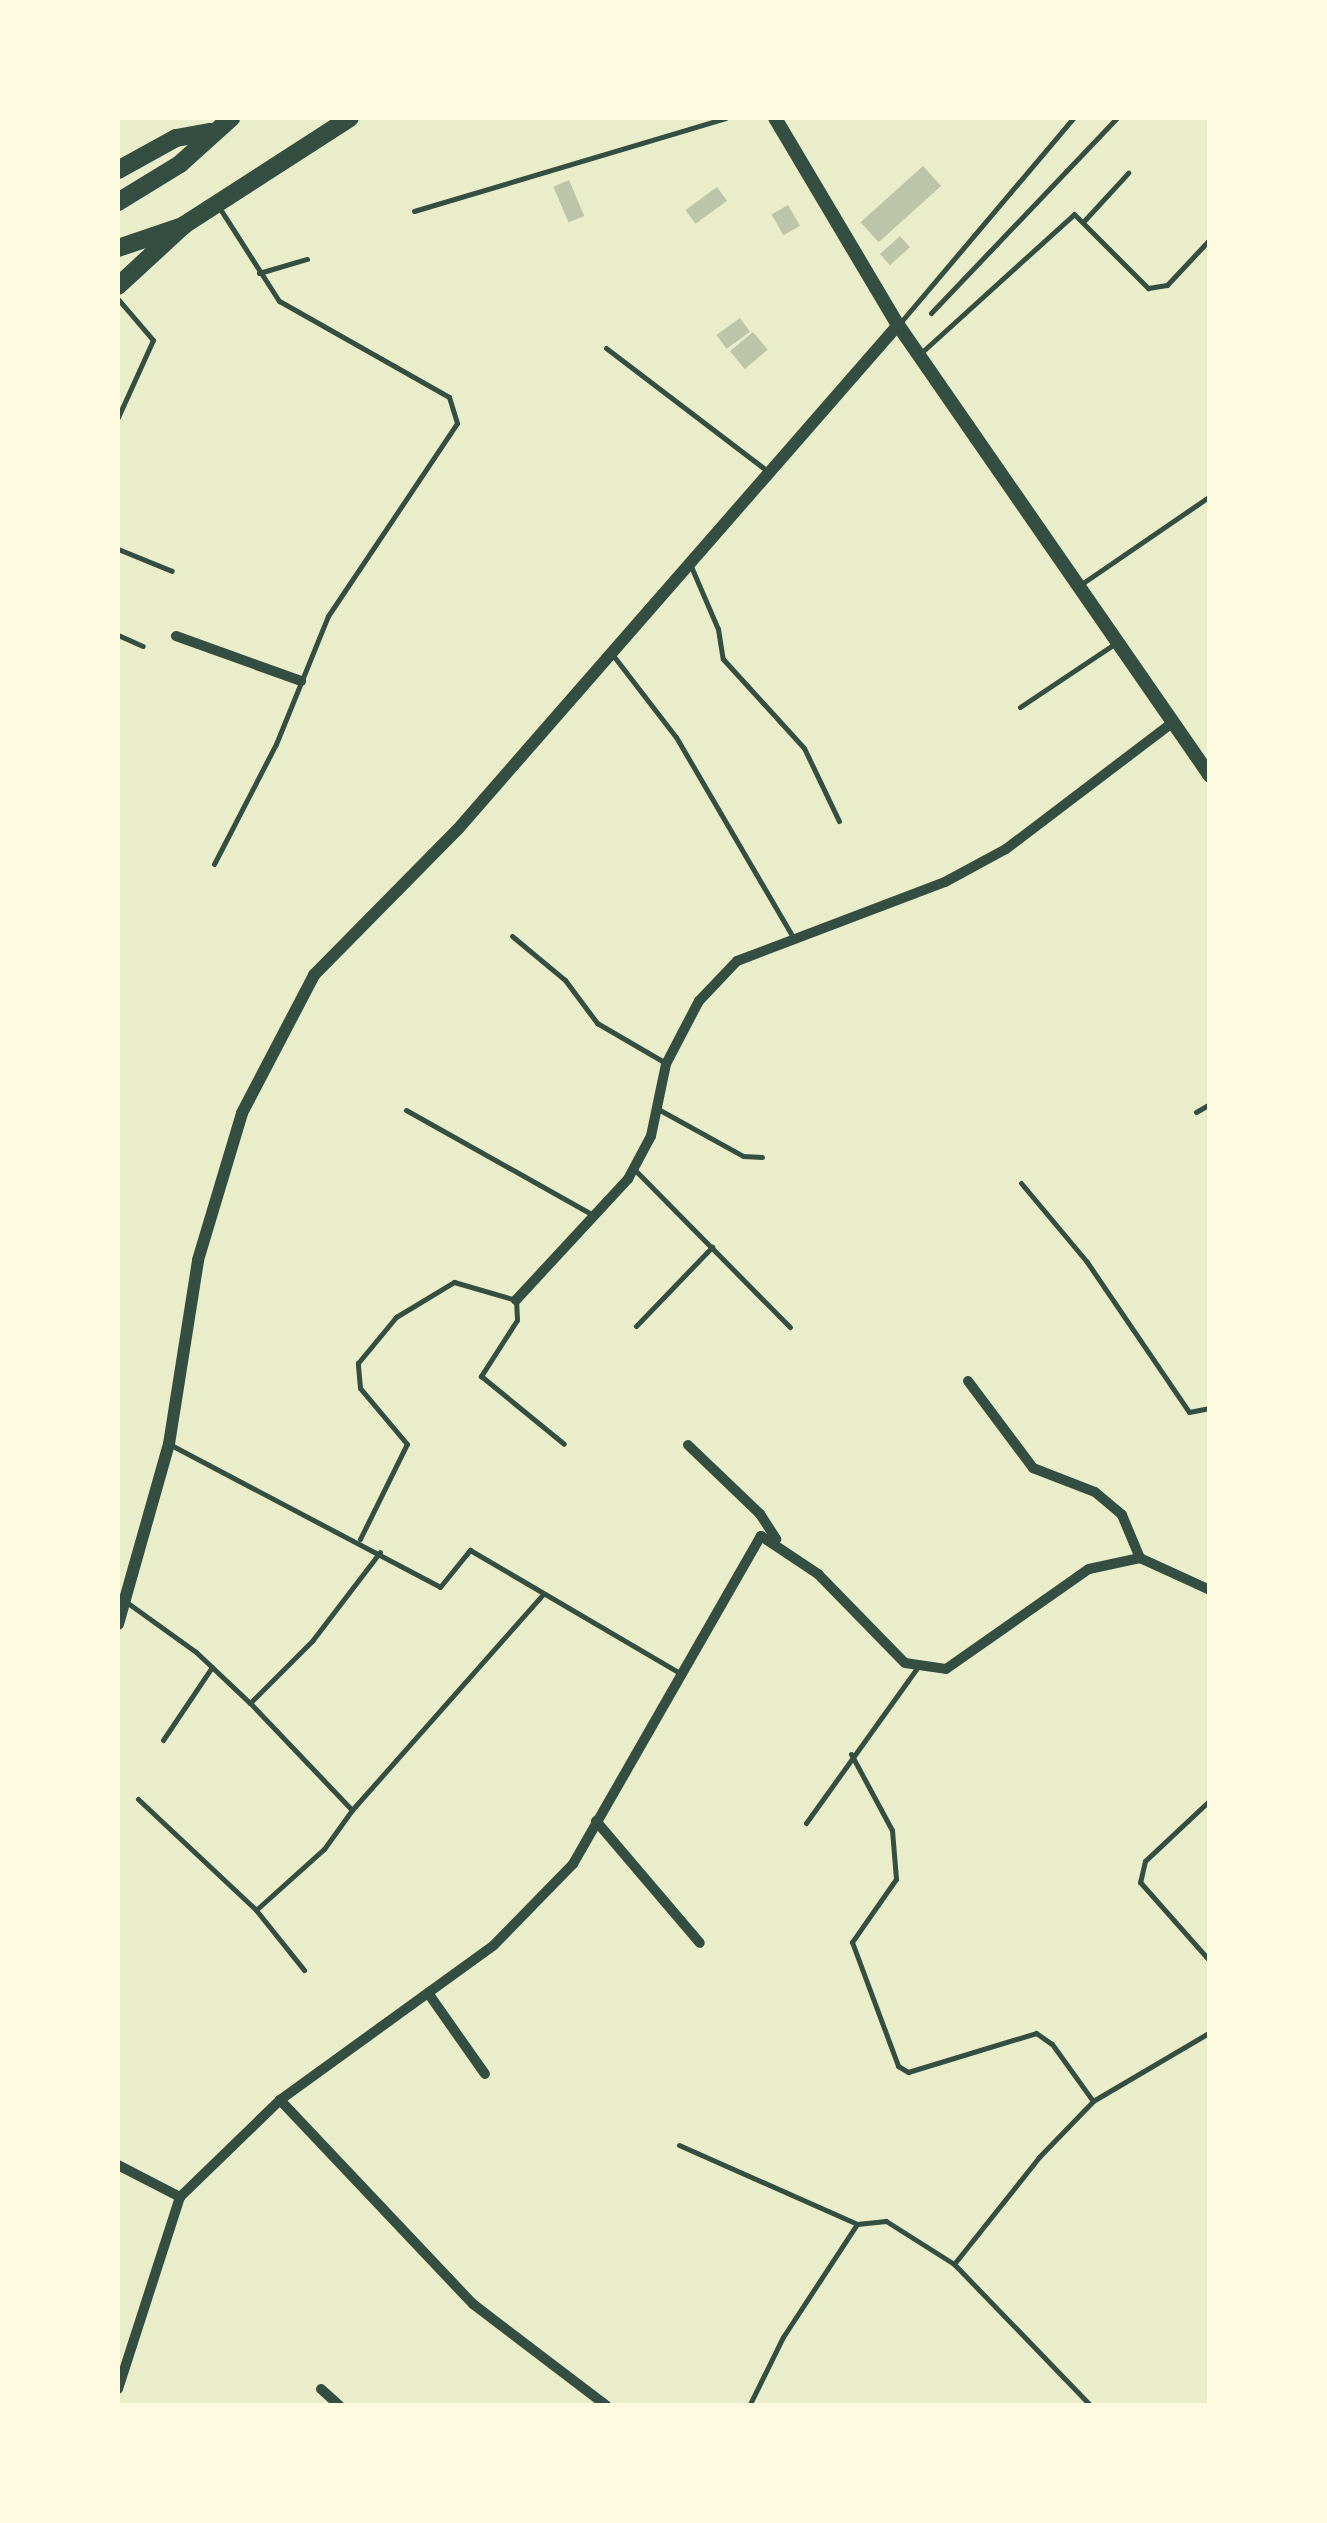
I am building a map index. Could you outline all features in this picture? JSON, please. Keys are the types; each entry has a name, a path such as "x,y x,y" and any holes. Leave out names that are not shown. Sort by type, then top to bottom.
{"highway":[{"path":"118,202 180,164 210,132 231,118"},
{"path":"118,286 184,226 348,120 368,118"},
{"path":"118,170 176,138 210,132"},
{"path":"118,248 184,226"}],"main road":[{"path":"775,118 898,325 1210,776"}],"street":[{"path":"118,1624 169,1444 198,1260 242,1113 314,975 409,882 766,470 898,325"},
{"path":"176,636 301,681"},
{"path":"516,1300 596,1216 634,1168 657,1108 666,1064 699,1001 737,961 930,888 1006,849 1172,723"},
{"path":"968,1381 1033,1468 1095,1492 1122,1515 1140,1558"},
{"path":"688,1444 760,1514 776,1540 905,1663 946,1669 1089,1569 1140,1558 1210,1590"},
{"path":"118,2389 180,2197 280,2100 507,1932 573,1864 678,1672 761,1536 776,1540"},
{"path":"596,1821 700,1943"},
{"path":"428,1994 485,2074"},
{"path":"280,2100 473,2304 607,2406"},
{"path":"118,2164 180,2197"},
{"path":"321,2388 340,2406"}],"lane":[{"path":"414,211 725,118"},
{"path":"898,325 1073,118"},
{"path":"931,312 1118,118"},
{"path":"1084,222 1128,172"},
{"path":"214,864 328,616 457,423 449,397 279,301 218,204"},
{"path":"920,354 1074,214 1148,288 1167,286 1210,239"},
{"path":"259,273 307,259"},
{"path":"118,299 154,340 118,417"},
{"path":"606,348 766,470"},
{"path":"1077,588 1210,496"},
{"path":"118,548 172,571"},
{"path":"688,561 718,628 723,658 804,748 839,821"},
{"path":"118,635 143,646"},
{"path":"1020,707 1116,643"},
{"path":"610,652 676,737 793,937"},
{"path":"512,936 565,980 597,1023 666,1064"},
{"path":"1196,1112 1210,1104"},
{"path":"657,1108 743,1156 762,1157"},
{"path":"406,1110 596,1216"},
{"path":"634,1168 790,1327"},
{"path":"1021,1183 1086,1262 1189,1412 1210,1408"},
{"path":"636,1326 712,1247"},
{"path":"359,1540 407,1444 360,1388 358,1362 396,1317 454,1282 516,1300 516,1320 481,1376 564,1444"},
{"path":"169,1444 359,1540 440,1586 470,1550 678,1672"},
{"path":"250,1703 312,1641 380,1552"},
{"path":"256,1910 324,1849 352,1810 543,1594"},
{"path":"122,1599 212,1667 352,1810"},
{"path":"806,1823 919,1665"},
{"path":"163,1740 212,1667"},
{"path":"852,1754 892,1830 896,1879 852,1942 898,2066 908,2072 1036,2033 1093,2101"},
{"path":"138,1799 256,1910 304,1970"},
{"path":"1210,1800 1146,1861 1140,1882 1210,1961"},
{"path":"954,2264 1093,2101 1210,2032"},
{"path":"678,2145 856,2224 886,2221 954,2264 1091,2406"},
{"path":"749,2406 783,2338 856,2224"}],"building":[{"path":"923,166 941,186 879,242 861,222"},
{"path":"569,180 584,216 569,223 553,187"},
{"path":"717,187 727,201 695,224 685,210"},
{"path":"788,205 800,226 784,235 772,214"},
{"path":"900,236 910,247 890,265 880,254"},
{"path":"740,318 750,332 727,349 717,335"},
{"path":"753,332 768,350 745,369 730,351"}]}
